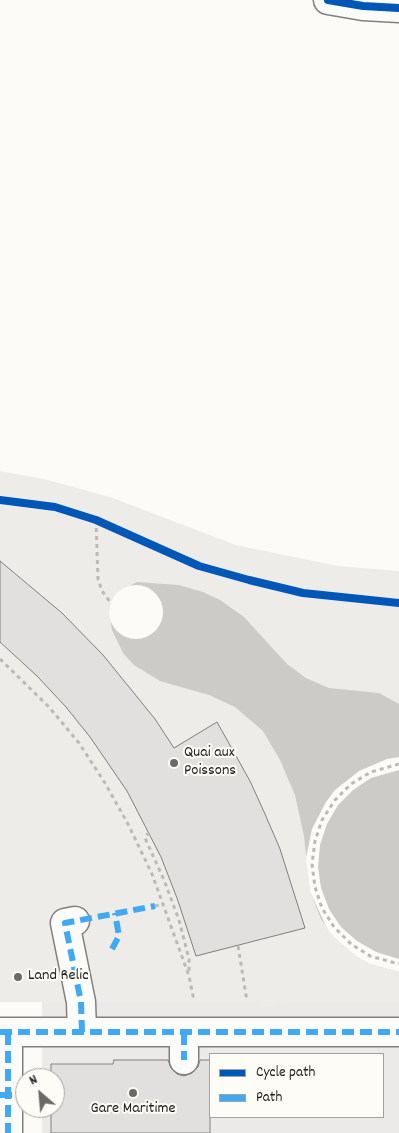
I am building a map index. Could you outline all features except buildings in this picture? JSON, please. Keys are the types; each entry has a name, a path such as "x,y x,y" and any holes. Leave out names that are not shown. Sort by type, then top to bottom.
{"street":[{"path":"328,0 363,6 399,8"},
{"path":"75,921 65,923 81,1002 82,1032"},
{"path":"8,1133 11,1095 4,1032 399,1032"},
{"path":"184,1060 193,1033"}],"path":[{"path":"96,520 98,579 102,590 111,603"},
{"path":"0,659 49,707 79,743 128,824 164,904 189,976"},
{"path":"399,764 371,772 351,784 335,800 322,820 315,841 312,864 315,886 322,908 334,928 351,944 370,956 399,964"},
{"path":"149,832 145,838 179,920 189,959 193,1033"},
{"path":"155,906 164,904"},
{"path":"238,946 243,972"}],"shaded area":[{"path":"0,471 44,479 110,497 236,545 338,566 399,571 399,1002 295,1002 280,1004 280,1002 275,1002 276,1006 259,1008 258,1002 0,1002"},
{"path":"137,582 179,585 203,592 220,600 244,617 287,664 306,678 329,688 379,693 399,704 399,972 370,964 357,957 337,940 321,919 310,892 304,836 295,795 280,760 263,731 235,707 209,695 160,681 134,665 123,653 112,630 109,608 118,592"},
{"path":"42,1002 399,1002 399,1133 42,1133 42,1118 65,1118 65,1068 42,1068"}],"pier":[{"path":"136,585 146,587 155,593 161,602 163,612 161,622 155,631 146,637 136,639 126,637 117,631 111,622 109,612 111,602 117,593 126,587"},
{"path":"399,757 399,770 371,778 353,790 338,805 327,824 320,845 318,867 321,888 329,909 341,927 357,941 376,952 399,959 399,972 370,964 357,957 328,930 310,892 306,858 312,829 326,802 335,790 359,771 387,759"}],"marked path":[{"path":"82,1032 81,1002 65,923 155,906"},
{"path":"112,949 119,936 115,913"},
{"path":"0,1032 399,1032"},
{"path":"8,1033 8,1133"},
{"path":"184,1033 184,1060"},
{"path":"0,1095 15,1095"}],"cycle path":[{"path":"328,0 363,6 399,8"},
{"path":"0,500 55,507 96,520 199,566 249,580 303,593 399,603"}],"place":[{"name":"Quai aux Poissons","path":"174,763"},
{"name":"Land Relic","path":"18,977"},
{"name":"Gare Maritime","path":"133,1093"}]}
